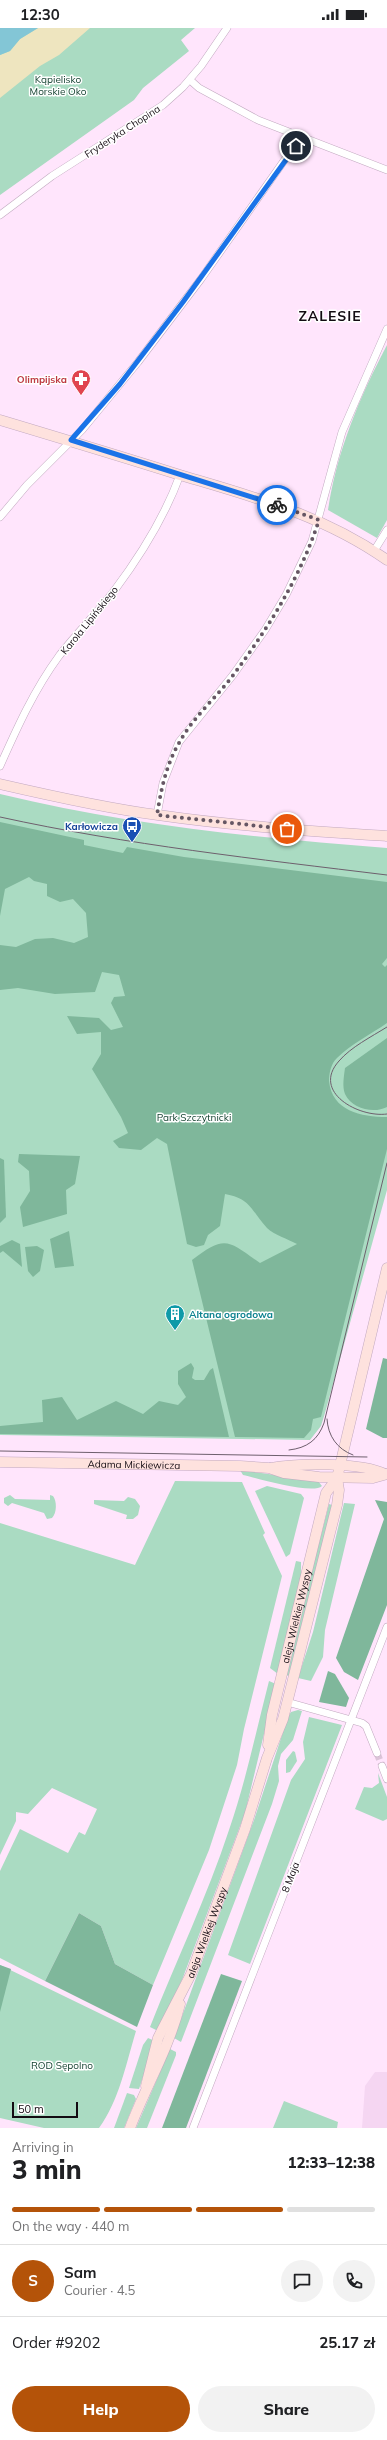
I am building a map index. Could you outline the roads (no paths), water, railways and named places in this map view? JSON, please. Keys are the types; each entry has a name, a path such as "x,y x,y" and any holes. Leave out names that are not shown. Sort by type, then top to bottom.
{"main road":[{"path":"0,420 71,440 180,475 262,499 319,520 387,560"},
{"path":"0,784 157,815 301,830 387,836"},
{"name":"aleja Wielkiej Wyspy","path":"266,1758 272,1715 326,1493 337,1478 387,1268"},
{"name":"Adama Mickiewicza","path":"0,1462 269,1468 284,1465 340,1466 375,1469 386,1474"},
{"name":"Adama Mickiewicza","path":"269,1468 284,1473 337,1478 373,1478 386,1474"},
{"name":"aleja Wielkiej Wyspy","path":"130,2128 146,2086 173,2032 183,1991 245,1829 266,1758 287,1702 337,1505 339,1490 337,1478"}],"street":[{"name":"Fryderyka Chopina","path":"0,215 52,176 163,105 190,80 227,28"},
{"path":"190,80 199,88 246,114 300,138 387,170"},
{"path":"0,517 27,485 71,440 133,368 201,279 300,138"},
{"path":"157,815 163,783 179,742 233,675 265,630 286,595 312,541 342,432 387,329"},
{"name":"Karola Lipińskiego","path":"0,766 20,720 37,690 59,656 114,591 140,554 168,504 180,475"},
{"path":"374,551 387,530"},
{"name":"8 Maja","path":"193,2128 387,1627"},
{"path":"287,1702 352,1720 366,1726 377,1753"},
{"path":"382,1766 387,1778"}],"water":[{"path":"0,28 38,28 20,39 10,51 0,55"}],"tunnel":[{"path":"377,1753 382,1766"}],"tram line":[{"path":"0,817 96,836 241,857 387,875"},
{"path":"387,1027 349,1051 339,1061 332,1072 331,1083 334,1092 342,1101 352,1107 364,1112 387,1114"},
{"path":"289,1450 301,1447 311,1442 322,1429 387,1163"},
{"path":"327,1419 329,1431 334,1441 342,1449 353,1455"},
{"path":"0,1451 367,1457"}],"place":[{"name":"Olimpijska","path":"81,396"},
{"name":"Karłowicza","path":"132,843"},
{"name":"Altana ogrodowa","path":"175,1331"}],"district":[{"name":"ZALESIE","path":"330,316"}],"park label":[{"name":"Kąpielisko Morskie Oko","path":"58,84"},
{"name":"Park Szczytnicki","path":"194,1117"},
{"name":"ROD Sępolno","path":"62,2065"}]}
